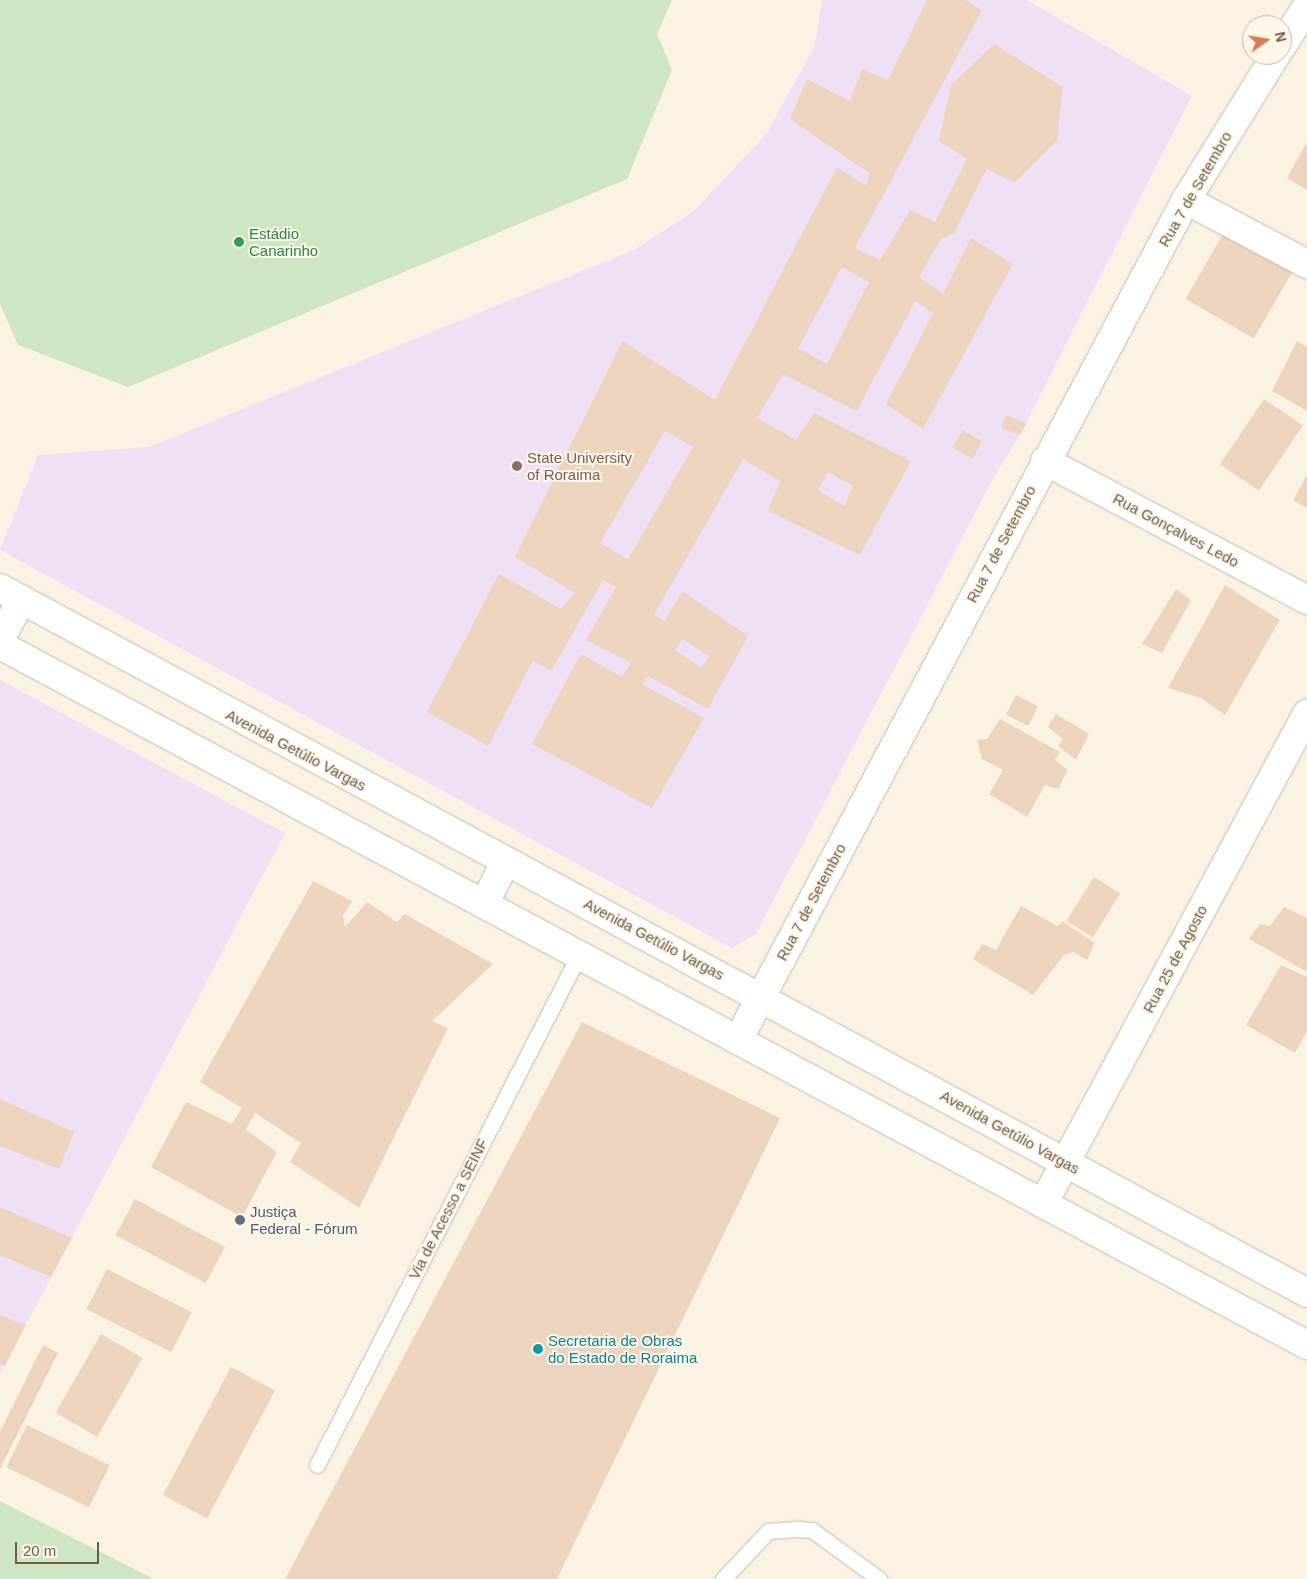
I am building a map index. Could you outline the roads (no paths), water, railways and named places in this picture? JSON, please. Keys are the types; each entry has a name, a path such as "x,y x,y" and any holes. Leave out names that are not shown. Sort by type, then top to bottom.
{"main road":[{"path":"1292,30 1307,6"},
{"name":"Rua 7 de Setembro","path":"738,1040 1045,461 1186,200 1270,65"},
{"path":"1186,200 1307,264"},
{"name":"Rua Gonçalves Ledo","path":"1045,461 1307,600"},
{"path":"0,640 10,594"},
{"name":"Avenida Getúlio Vargas","path":"10,594 506,861 762,996 1307,1293"},
{"path":"0,645 484,904 580,953 738,1040 1307,1345"},
{"name":"Rua 25 de Agosto","path":"1043,1204 1307,714"},
{"path":"484,904 506,861"}],"lane":[{"name":"Via de Acesso a SEINF","path":"317,1465 580,953"},
{"path":"723,1579 768,1531 799,1529 812,1530 879,1579"}],"place":[{"name":"Estádio Canarinho","path":"239,242"},
{"name":"State University of Roraima","path":"517,466"},
{"name":"Justiça Federal - Fórum","path":"240,1220"},
{"name":"Secretaria de Obras do Estado de Roraima","path":"538,1349"}]}
